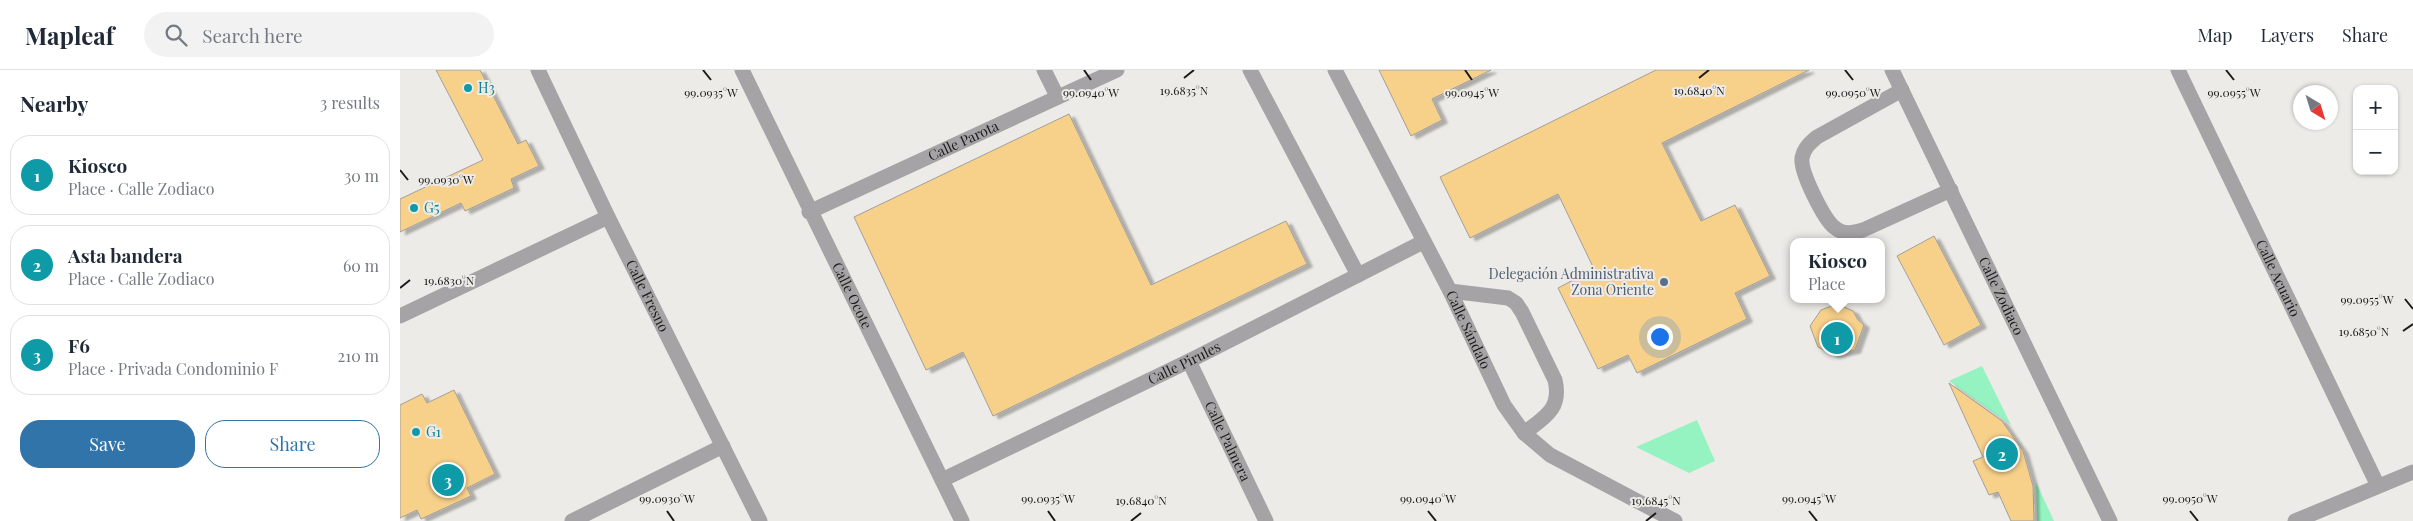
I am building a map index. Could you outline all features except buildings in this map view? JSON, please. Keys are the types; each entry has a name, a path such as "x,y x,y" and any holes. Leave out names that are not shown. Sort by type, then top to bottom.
{"street":[{"name":"Calle Fresno","path":"538,70 608,217 760,521"},
{"name":"Calle Ocote","path":"742,70 809,212 962,521"},
{"path":"1044,70 1057,96"},
{"name":"Calle Parota","path":"809,212 1116,70"},
{"path":"1250,70 1358,275"},
{"name":"Calle Sándalo","path":"1335,70 1450,291 1504,405 1524,433 1550,455 1675,521"},
{"name":"Calle Zodiaco","path":"1892,70 2110,521"},
{"name":"Calle Acuario","path":"2178,70 2378,486"},
{"path":"1902,90 1817,137 1806,146 1802,160 1805,174 1826,217 1835,228 1849,234 1863,230 1951,190"},
{"path":"400,316 608,217"},
{"name":"Calle Pirules","path":"942,480 1189,361 1423,242"},
{"path":"1450,291 1508,298 1516,303 1522,312 1558,392 1555,405 1547,415 1524,433"},
{"name":"Calle Palmera","path":"1189,361 1266,521"},
{"path":"572,521 723,446"},
{"path":"2295,521 2413,472"}],"green space":[{"path":"1982,366 2011,425 1949,381"},
{"path":"1697,420 1715,461 1689,473 1636,447"},
{"path":"2036,482 2054,521 2037,521"}],"place":[{"name":"H3","path":"468,88"},
{"name":"G5","path":"414,208"},
{"name":"Delegación Administrativa Zona Oriente","path":"1664,282"},
{"name":"Kiosco","path":"1837,338"},
{"name":"G1","path":"416,432"},
{"name":"Asta bandera","path":"2002,454"},
{"name":"F6","path":"448,480"}]}
